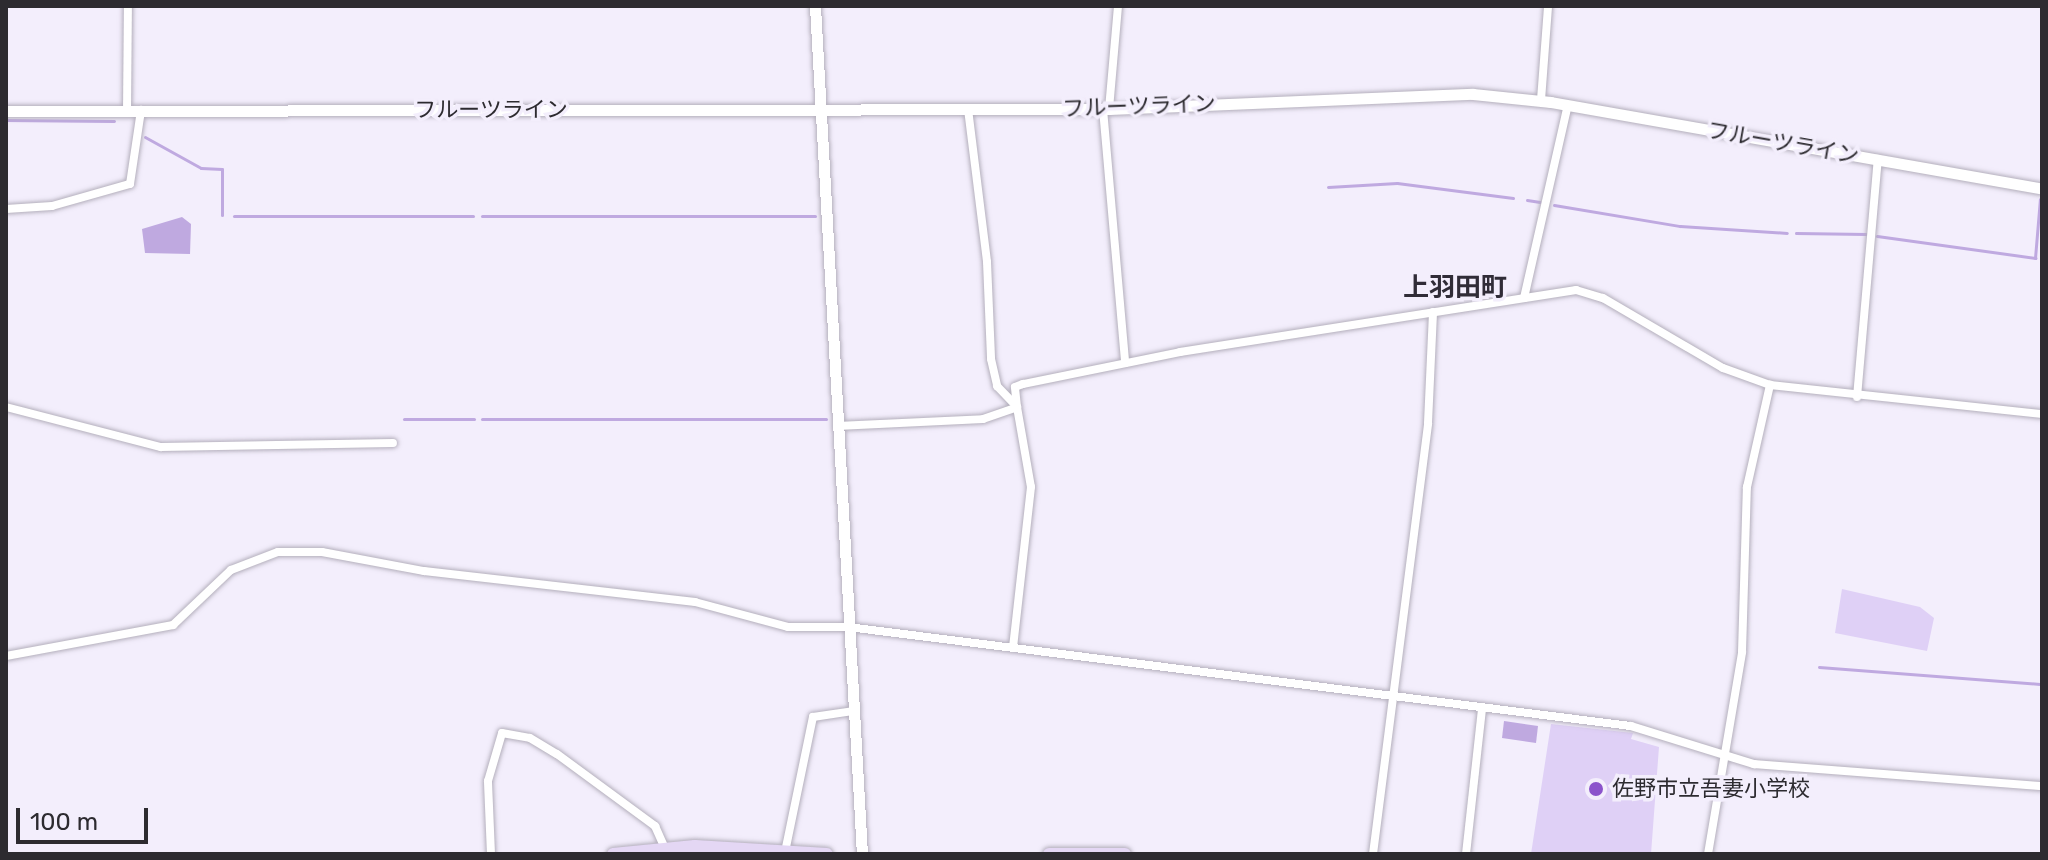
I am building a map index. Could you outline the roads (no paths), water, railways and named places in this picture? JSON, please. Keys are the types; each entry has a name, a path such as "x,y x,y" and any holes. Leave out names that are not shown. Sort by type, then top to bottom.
{"main road":[{"path":"613,854 668,851 827,854"},
{"path":"1049,854 1125,854"}],"street":[{"path":"127,111 128,6"},
{"path":"815,6 862,854"},
{"path":"1118,6 1106,109 1125,363"},
{"path":"1541,100 1548,6"},
{"name":"フルーツライン","path":"6,111 1106,109 1428,94 1541,100 2042,189"},
{"path":"1524,298 1568,105"},
{"path":"968,109 987,262 991,359 997,386 1017,407"},
{"path":"6,209 52,206 130,184 141,110"},
{"path":"1857,397 1878,159"},
{"path":"1013,648 1031,487 1015,387 1125,363 1433,312 1524,298 1594,293 1661,336 1770,385 1857,397 2042,414"},
{"path":"1373,854 1428,423 1433,312"},
{"path":"1708,854 1728,758 1742,652 1747,487 1770,385"},
{"path":"6,407 150,446 393,443"},
{"path":"837,426 983,419 1017,407"},
{"path":"6,656 173,625 231,570 278,552 322,552 424,571 695,602 788,627 848,627 1631,726 1728,758 2042,786"},
{"path":"1466,854 1482,708"},
{"path":"785,852 813,717 853,711"},
{"path":"491,854 488,781 502,733 530,738 557,754 655,826 668,851"}],"waterway":[{"path":"6,120 114,121"},
{"path":"145,137 201,168 222,169 222,215"},
{"path":"2041,177 2042,163"},
{"path":"1328,187 1397,183 1513,198"},
{"path":"1877,236 2035,258 2040,199"},
{"path":"1527,200 1540,202"},
{"path":"1554,205 1680,226 1787,233"},
{"path":"234,216 473,216"},
{"path":"482,216 815,216"},
{"path":"1796,233 1866,234"},
{"path":"404,419 474,419"},
{"path":"482,419 826,419"},
{"path":"1819,667 2042,684"}],"place":[{"name":"佐野市立吾妻小学校","path":"1596,789"}],"district":[{"name":"上羽田町","path":"1455,288"}]}
